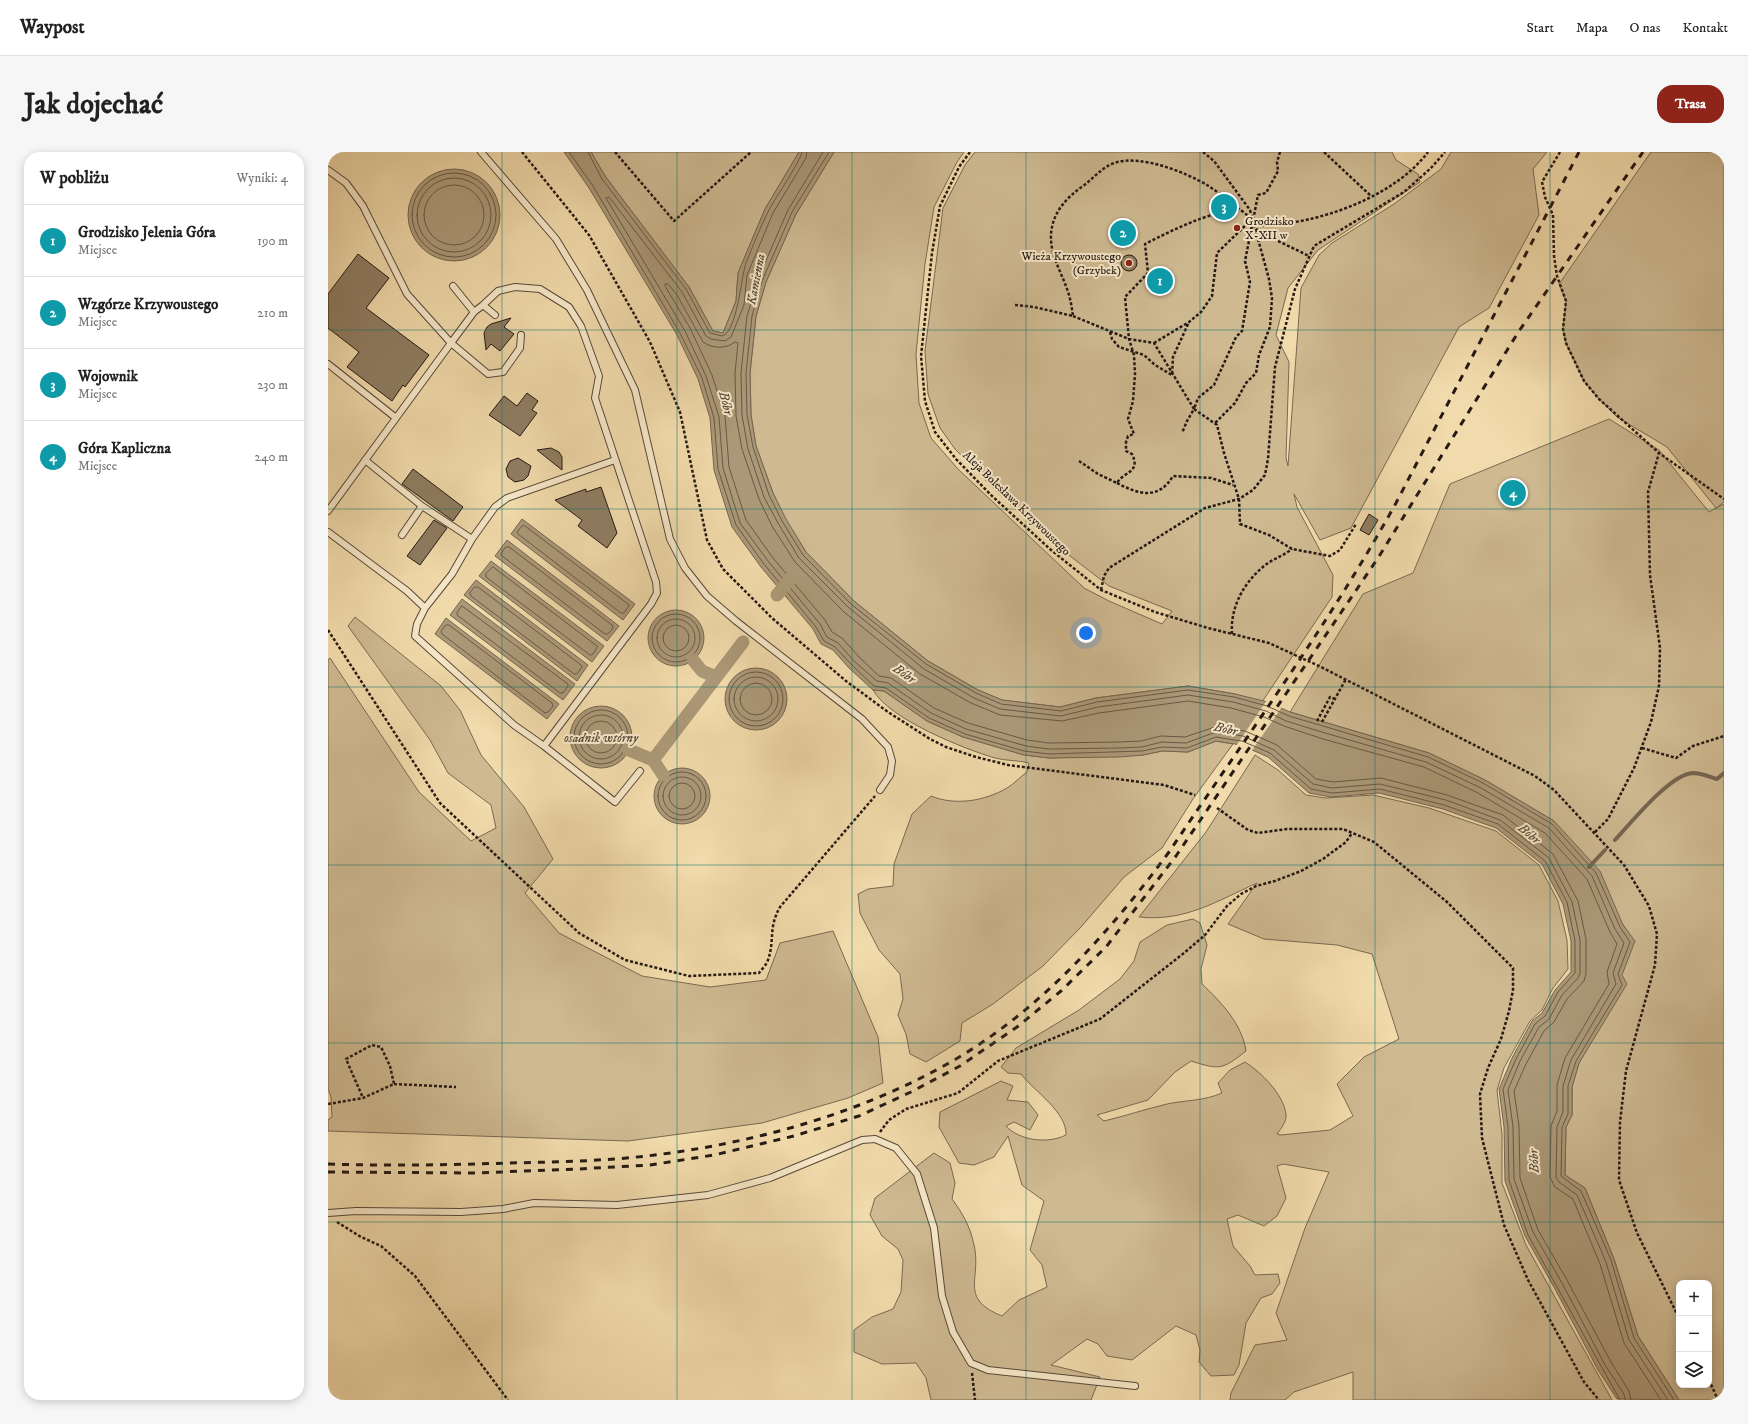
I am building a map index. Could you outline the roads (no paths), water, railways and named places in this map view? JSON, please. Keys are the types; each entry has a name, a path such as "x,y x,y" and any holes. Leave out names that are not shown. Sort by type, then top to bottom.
{"lane":[{"path":"481,152 556,239 587,290 636,390 670,539 685,568 707,596 736,621 862,720 888,747 892,761 890,775 880,790"},
{"path":"328,170 346,183 363,206 407,294 451,343 488,374 503,372 520,348 521,335"},
{"path":"453,286 474,312"},
{"path":"328,511 474,312 498,291 515,287 540,289 569,307 581,326 599,376 595,398 614,460 656,582 657,593 651,604 544,746"},
{"path":"483,305 495,315"},
{"path":"328,364 396,418"},
{"path":"365,460 422,506 472,539"},
{"path":"614,460 507,498 495,506 472,539 452,574 425,608 417,624 415,636 514,724 615,802 640,771"},
{"path":"402,535 422,506"},
{"path":"328,532 407,592 425,608"},
{"path":"329,1213 356,1211 460,1212 503,1209 534,1203 617,1205 708,1195 770,1178 862,1140 875,1139 896,1148 917,1174 934,1228 942,1296 953,1332 971,1363 988,1370 1135,1386"}],"water":[{"path":"564,152 591,152 605,176 689,287 713,331 723,333 736,301 738,273 751,242 765,209 799,152 834,152 796,214 766,282 756,316 750,373 751,415 756,446 773,493 786,519 806,552 854,601 928,661 978,690 1002,700 1060,707 1096,698 1188,686 1235,694 1268,702 1290,712 1429,753 1485,780 1554,821 1600,871 1623,925 1635,941 1622,975 1627,984 1579,1063 1572,1087 1572,1115 1566,1127 1565,1175 1585,1188 1614,1259 1638,1336 1679,1400 1617,1399 1598,1370 1525,1236 1505,1181 1504,1127 1499,1089 1512,1058 1532,1021 1542,1013 1555,990 1571,972 1571,941 1563,904 1542,864 1496,828 1443,809 1379,793 1331,797 1309,793 1268,757 1241,745 1216,741 1188,752 1162,751 1143,755 1120,757 1049,758 1024,755 963,737 927,721 884,691 873,690 849,668 833,650 821,644 813,629 761,567 732,527 714,470 710,418 698,379 677,335 589,188"},
{"path":"454,169 471,173 486,183 496,198 500,215 496,232 486,247 471,257 454,261 437,257 422,247 412,232 408,215 412,198 422,183 437,173"},
{"path":"522,519 635,604 623,620 511,534"},
{"path":"507,540 619,626 607,641 495,556"},
{"path":"491,561 604,646 592,662 479,576"},
{"path":"476,580 588,665 577,681 464,595"},
{"path":"462,599 575,684 563,700 450,615"},
{"path":"676,610 687,612 696,618 702,627 704,638 702,649 696,658 687,664 676,666 665,664 656,658 650,649 648,638 650,627 656,618 665,612"},
{"path":"446,618 559,704 547,719 435,634"},
{"path":"756,668 773,673 778,677 782,682 787,699 782,716 778,721 773,725 756,730 739,725 734,721 730,716 725,699 730,682 734,677 739,673"},
{"name":"osadnik wtórny","path":"601,706 613,708 623,715 630,725 632,737 630,749 623,759 613,766 601,768 589,766 579,759 572,749 570,737 572,725 579,715 589,708"},
{"path":"677,768 687,768 702,776 708,785 710,796 708,807 702,816 687,824 677,824 666,819 659,812 654,801 654,791 659,780 666,773"}],"waterway":[{"path":"777,595 792,577"},
{"path":"653,760 743,642"},
{"path":"693,660 702,671 716,677"},
{"path":"629,750 653,760 663,775"},
{"path":"1615,840 1651,800 1662,790 1684,775 1693,773 1702,774 1717,779 1724,773"},
{"path":"1589,867 1605,850"}],"railway":[{"path":"328,1164 440,1165 600,1160 655,1155 733,1142 810,1122 885,1095 956,1059 987,1039 1017,1016 1046,992 1073,966 1123,911 1146,882 1169,852 1315,636 1370,548 1396,503 1579,152"},
{"path":"328,1172 474,1173 578,1169 650,1165 714,1155 794,1136 859,1116 911,1092 960,1066 1017,1027 1061,991 1106,947 1176,856 1378,558 1519,331 1643,152"}],"place":[{"name":"Wojownik","path":"1224,207"},
{"name":"Grodzisko X-XII w","path":"1237,228"},
{"name":"Wzgórze Krzywoustego","path":"1123,233"},
{"name":"Wieża Krzywoustego (Grzybek)","path":"1129,263"},
{"name":"Grodzisko Jelenia Góra","path":"1160,281"},
{"name":"Góra Kapliczna","path":"1513,493"}],"water label":[{"name":"Kamienna","path":"755,279"},
{"name":"Bóbr","path":"727,403"},
{"name":"Bóbr","path":"905,673"},
{"name":"Bóbr","path":"1226,728"},
{"name":"Bóbr","path":"1530,833"},
{"name":"Bóbr","path":"1533,1161"}]}
